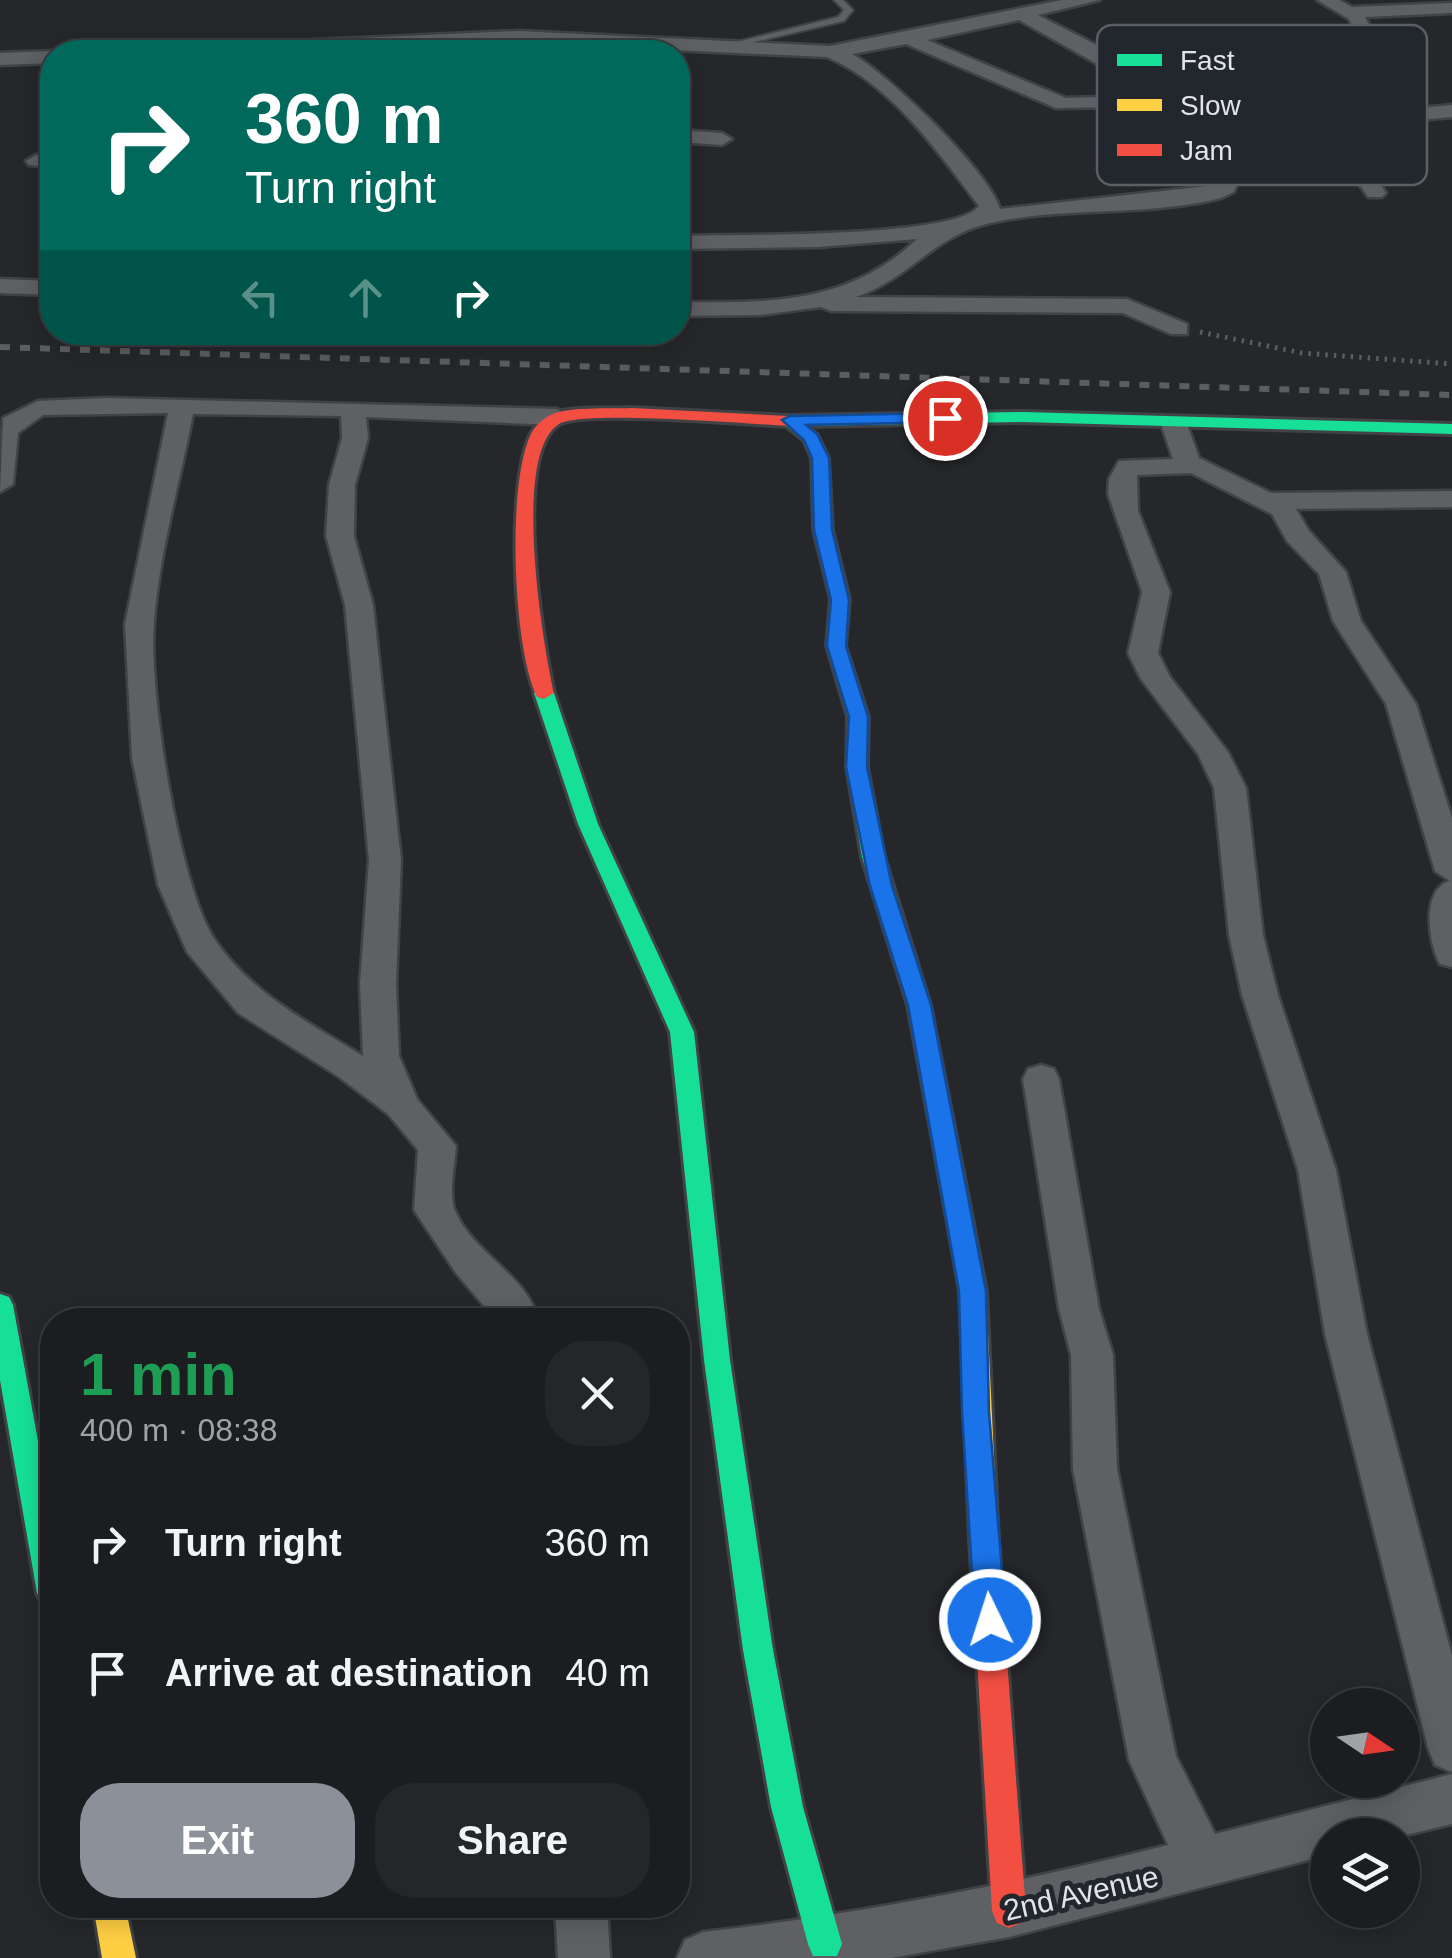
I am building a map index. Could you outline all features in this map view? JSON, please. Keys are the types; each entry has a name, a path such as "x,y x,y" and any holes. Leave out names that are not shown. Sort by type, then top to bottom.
{"street":[{"path":"690,45 830,52 910,40 1018,12 1092,0"},
{"path":"1326,0 1350,12 1360,25"},
{"path":"1350,12 1437,5"},
{"path":"1018,12 1097,56"},
{"path":"477,40 587,40"},
{"path":"910,40 1064,104 1097,104"},
{"path":"830,52 854,60 944,143 990,206 983,217"},
{"path":"0,60 40,58"},
{"path":"1427,113 1452,111"},
{"path":"690,137 722,139"},
{"path":"690,242 818,240 945,230 983,217 1223,191 1226,185"},
{"path":"1371,185 1375,192"},
{"path":"805,304 892,273 945,230"},
{"path":"0,286 40,288"},
{"path":"690,309 772,309 805,304 1127,306 1179,329"},
{"path":"0,484 6,433 26,413 72,406 353,408 557,417 632,413 790,420 1023,417 1452,430"},
{"path":"182,406 140,624 148,758 175,885 199,944 251,1004 352,1067 402,1106 436,1146 434,1210 470,1262 512,1308"},
{"path":"353,408 355,438 342,485 340,536 350,560 359,605 362,668 386,860 378,984 381,1056 402,1106"},
{"path":"557,417 540,432 534,448 522,552 528,620 544,696 588,824 682,1032 717,1360 758,1650 787,1807 825,1944"},
{"path":"790,420 811,438 820,458 823,530 840,600 836,646 858,717 856,755 863,803 889,916 920,1005 972,1291 976,1412 1008,1912"},
{"path":"1174,424 1188,462 1288,513 1297,535 1332,572 1346,621 1401,704 1452,871"},
{"path":"1188,462 1177,469 1124,470 1127,521 1157,595 1143,653 1156,679 1212,752 1230,788 1246,934 1260,994 1317,1170 1346,1334 1452,1748"},
{"path":"1270,501 1452,499"},
{"path":"1452,892 1446,916 1452,955"},
{"path":"1040,1078 1080,1309 1092,1355 1095,1469 1153,1760 1203,1864"},
{"path":"0,1305 40,1527"},
{"name":"2nd Avenue","path":"703,1958 825,1944 1008,1912 1452,1799"},
{"path":"111,1918 119,1958"},
{"path":"581,1918 584,1958"}],"lane":[{"path":"724,46 841,19 849,10 838,0"}],"path":[{"path":"1179,329 1302,353 1452,364"}],"railway":[{"path":"0,347 1452,395"}],"traffic: fast":[{"path":"788,421 1023,417 1452,429"},
{"path":"790,421 811,438 820,458 823,530 840,599 836,646 858,717 857,767 873,857 919,1005 948,1157"},
{"path":"544,693 588,824 682,1032 717,1360 758,1650 787,1807 825,1944"},
{"path":"0,1305 40,1527"}],"traffic: slow":[{"path":"948,1157 973,1291 984,1540"},
{"path":"111,1918 119,1958"}],"traffic: jam":[{"path":"544,693 527,595 524,530 540,432 557,417 632,413 788,421"},
{"path":"984,1540 1009,1911"}],"route":[{"path":"945,418 790,420 818,446 823,530 840,600 836,646 860,728 856,767 873,857 920,1005 972,1291 990,1620"}]}
